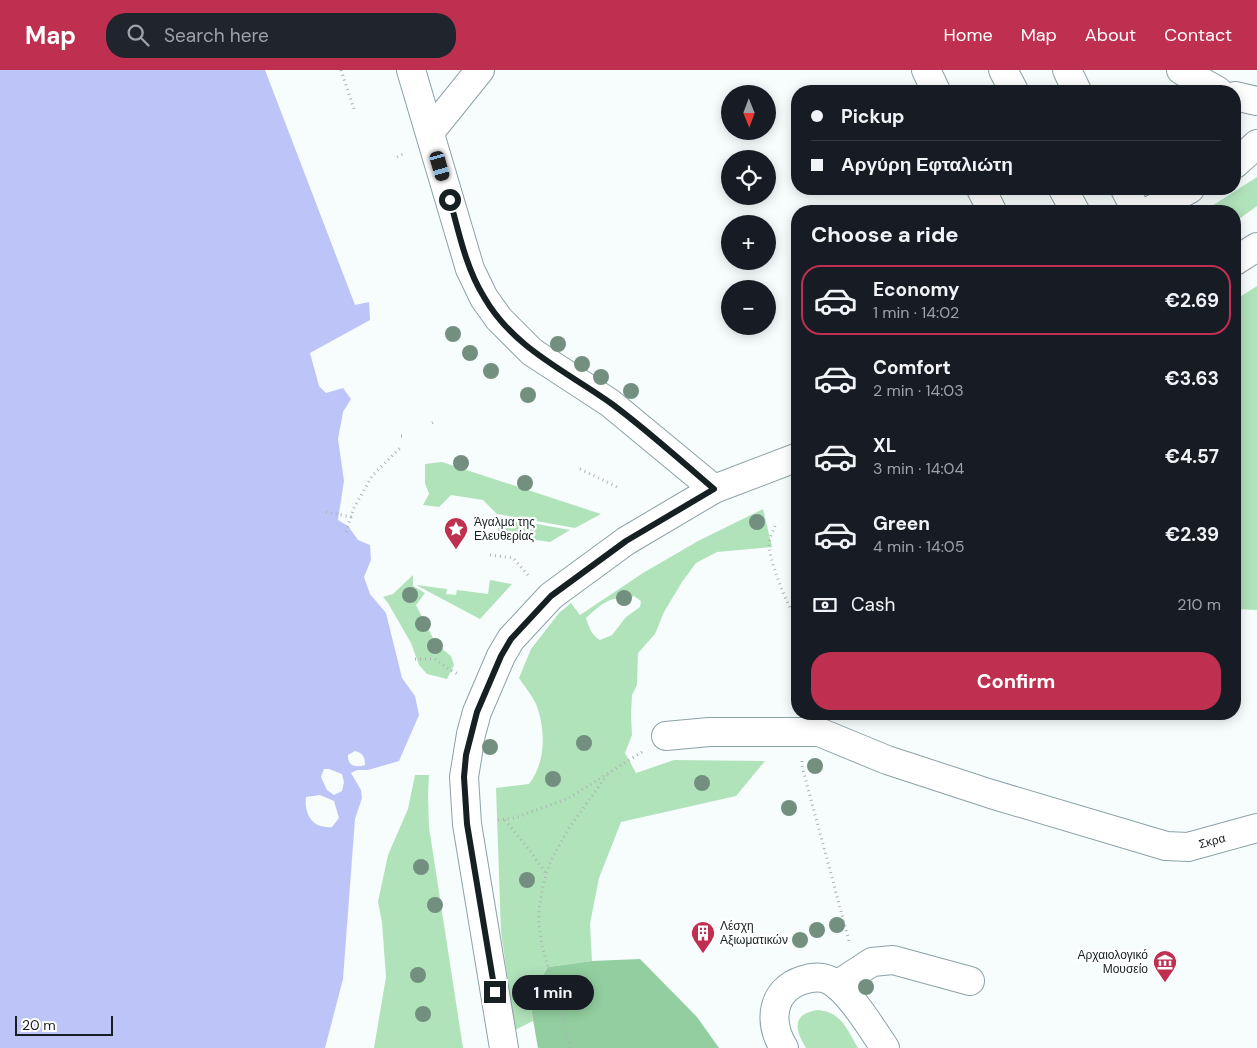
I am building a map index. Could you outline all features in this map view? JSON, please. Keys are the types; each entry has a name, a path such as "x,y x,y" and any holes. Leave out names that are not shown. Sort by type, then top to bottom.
{"street":[{"path":"411,70 470,269 484,298 499,319 532,352 610,403 714,489"},
{"path":"430,132 480,70"},
{"path":"926,70 933,85"},
{"path":"1003,70 1011,85"},
{"path":"1067,70 1074,85"},
{"path":"1181,70 1207,85"},
{"path":"1241,97 1257,101"},
{"path":"1241,159 1257,144"},
{"path":"1161,205 1179,195"},
{"path":"1241,258 1257,247"},
{"path":"504,1048 467,824 464,794 466,755 477,712 501,656 511,639 551,596 626,541 714,489 791,460"},
{"path":"666,736 709,732 819,732"},
{"name":"Σκρα","path":"819,732 887,760 991,794 1166,846 1188,847 1257,828"},
{"path":"784,1048 774,1026 774,1018 778,999 786,988 797,982 812,977 826,979 847,978 872,962 893,960 970,981"},
{"path":"847,978 860,1012 884,1048"}],"path":[{"path":"341,70 354,109"},
{"path":"346,532 354,508 372,476 400,448"},
{"path":"580,469 619,488"},
{"path":"326,512 352,517"},
{"path":"775,526 769,543 778,581 791,612"},
{"path":"490,555 513,558 530,577"},
{"path":"415,659 435,659 460,675"},
{"path":"819,732 802,756 802,766 847,978"},
{"path":"497,820 505,820 544,809 569,798 624,765"},
{"path":"571,1048 542,946 539,910 543,885 551,860 568,828 607,775"},
{"path":"505,820 532,852 547,874"}],"green space":[{"path":"1257,177 1257,206 1241,218 1241,205 1213,205 1229,195 1241,195 1241,187"},
{"path":"1257,286 1257,610 1241,609 1241,296"},
{"path":"442,462 601,514 575,528 497,514 483,500 451,495 439,507 423,505 429,494 425,483 425,464"},
{"path":"763,509 772,547 717,552 696,563 682,582 664,612 655,634 638,653 637,685 632,695 632,735 625,753 636,773 674,760 765,761 736,796 621,822 599,878 590,924 592,961 548,967 529,997 533,1021 515,1030 501,932 496,788 529,784 539,766 543,746 542,724 536,704 519,678 531,649 559,613 571,603 580,615 643,573 698,541","holes":["634,596 641,601 640,607 626,617 612,635 600,640 589,628 586,618 604,603 615,599 626,600"]},
{"path":"499,517 570,530 550,542 497,534"},
{"path":"413,575 413,586 425,593 416,605 436,644 451,656 454,665 447,679 427,674 419,665 411,643 383,597 393,594"},
{"path":"490,580 512,584 480,619 416,585 447,589 446,594 456,595 457,590 488,594"},
{"path":"415,775 429,775 429,827 463,1048 374,1048 386,977 382,922 378,902 388,855 408,809"},
{"path":"640,959 697,1017 719,1048 538,1048 529,997 548,967 592,961"},
{"path":"826,1011 838,1018 858,1048 806,1048 799,1035 799,1019 809,1012"}],"water":[{"path":"0,70 291,70 369,300 370,320 310,353 319,386 326,393 343,388 351,399 343,412 338,439 344,481 338,520 348,526 358,540 370,545 371,560 364,577 370,594 386,613 402,678 415,696 419,715 399,761 351,773 361,790 362,798 355,819 343,979 325,1048 0,1048","holes":["355,751 363,756 365,765 355,766 349,762 348,755","324,769 342,774 344,782 342,791 334,795 327,790 321,777","320,795 334,801 339,818 332,827 320,826 311,820 308,815 306,797"]}],"pier":[{"path":"265,70 294,70 309,104 372,299 373,320 369,302 355,305"}],"place":[{"name":"Άγαλμα της Ελευθερίας","path":"456,550"},
{"name":"Λέσχη Αξιωματικών","path":"703,954"},
{"name":"Αρχαιολογικό Μουσείο","path":"1165,983"}],"route":[{"path":"450,200 470,269 484,298 499,319 532,352 610,403 648,432 714,489 626,541 551,596 511,639 501,656 477,712 466,755 464,777 467,824 495,992"}]}
